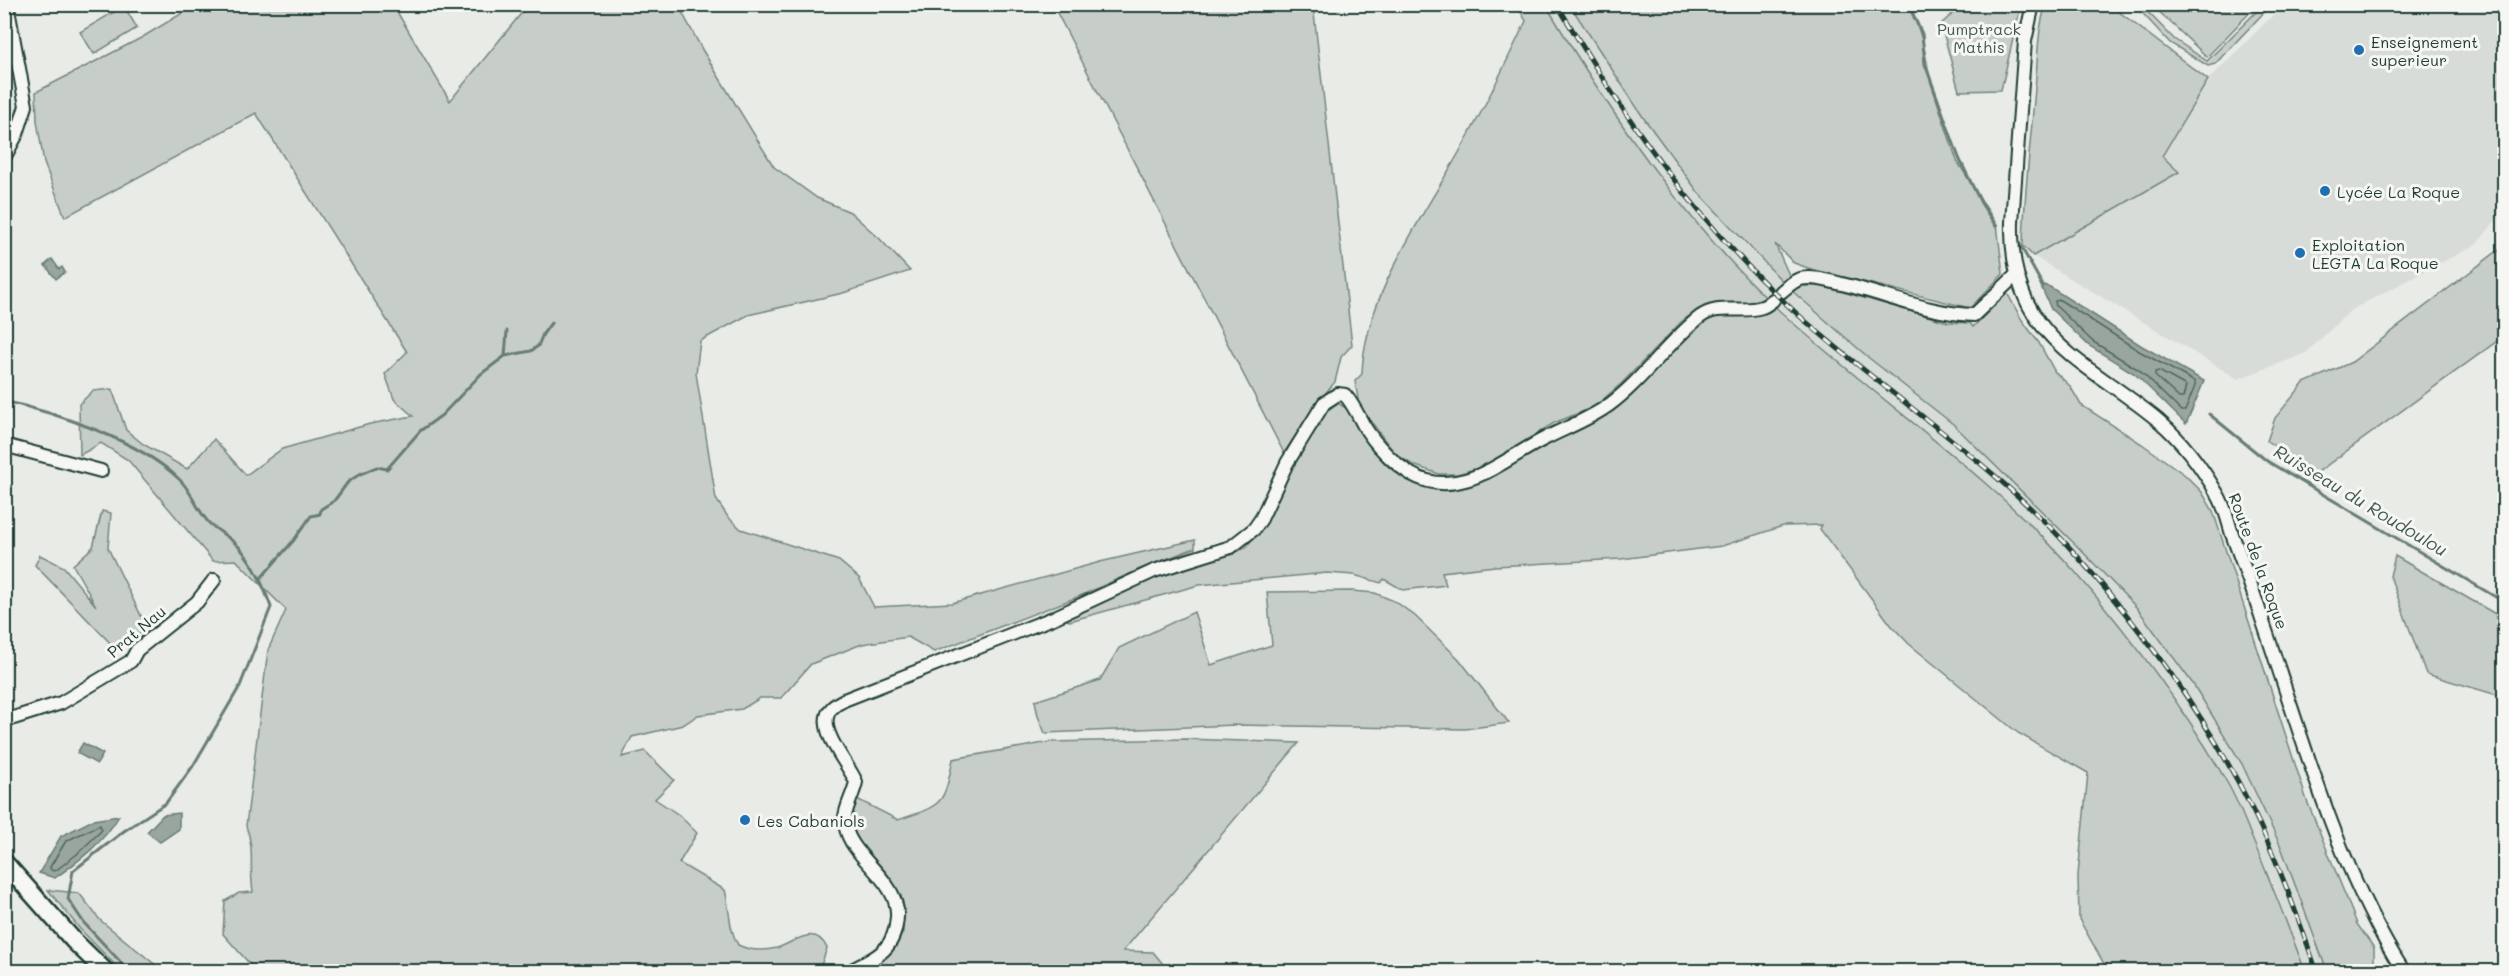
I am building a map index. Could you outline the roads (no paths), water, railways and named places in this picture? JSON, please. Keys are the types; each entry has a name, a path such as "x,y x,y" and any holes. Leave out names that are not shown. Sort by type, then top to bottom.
{"main road":[{"path":"4,862 74,941 106,972"}],"street":[{"path":"4,158 17,134 26,106 7,4"},
{"name":"Route de la Roque","path":"2033,4 2025,41 2011,245 2016,275 2027,304 2041,327 2060,348 2159,422 2184,447 2219,496 2321,795 2358,886 2388,946 2404,972"},
{"path":"848,972 879,956 890,944 896,933 898,909 892,892 851,840 845,818 856,782 851,770 830,739 826,719 830,709 844,700 1053,618 1154,572 1231,547 1257,524 1294,450 1324,403 1338,394 1345,395 1350,401 1365,428 1394,462 1414,475 1437,482 1461,481 1488,473 1541,441 1608,406 1678,335 1703,314 1719,309 1762,308 1790,284 1801,279 1818,279 1953,315 1974,315 2016,275"},
{"path":"4,445 100,471"},
{"name":"Prat Nau","path":"4,720 62,703 131,660 137,650 197,602 214,580"}],"water":[{"path":"52,259 59,269 62,267 65,272 56,279 45,265"},
{"path":"2040,284 2050,287 2142,346 2204,381 2186,424 2135,374 2088,345 2051,309"},
{"path":"83,743 103,754 97,764 77,753"},
{"path":"179,813 179,829 160,842 147,832 163,815"},
{"path":"119,816 98,843 55,878 39,873 61,836 93,820"}],"waterway":[{"name":"Ruisseau du Roudoulou","path":"1908,4 1922,34 1925,64 1959,158 1981,203 1997,228"},
{"name":"Ruisseau du Roudoulou","path":"2019,243 2043,286"},
{"path":"261,578 294,540 311,516 320,514 321,509 334,501 348,482 377,467 387,469 420,431 442,415 481,374 505,356 531,351 538,346 551,323"},
{"path":"505,356 507,331"},
{"path":"4,401 97,430 143,452 162,465 184,484 210,524 245,554 258,576 271,607 240,686 193,766 166,803 124,831 73,871 68,899 84,923 130,972"},
{"name":"Ruisseau du Roudoulou","path":"2209,414 2267,461 2504,602"}],"railway":[{"path":"1557,4 1635,127 1725,242 1794,311 1829,342 2011,490 2078,557 2151,646 2195,709 2234,775 2279,869 2317,972"}],"place":[{"name":"Enseignement superieur","path":"2359,50"},
{"name":"Lycée La Roque","path":"2325,191"},
{"name":"Exploitation LEGTA La Roque","path":"2300,253"},
{"name":"Les Cabaniols","path":"745,820"}],"park label":[{"name":"Pumptrack Mathis","path":"1979,37"}]}
